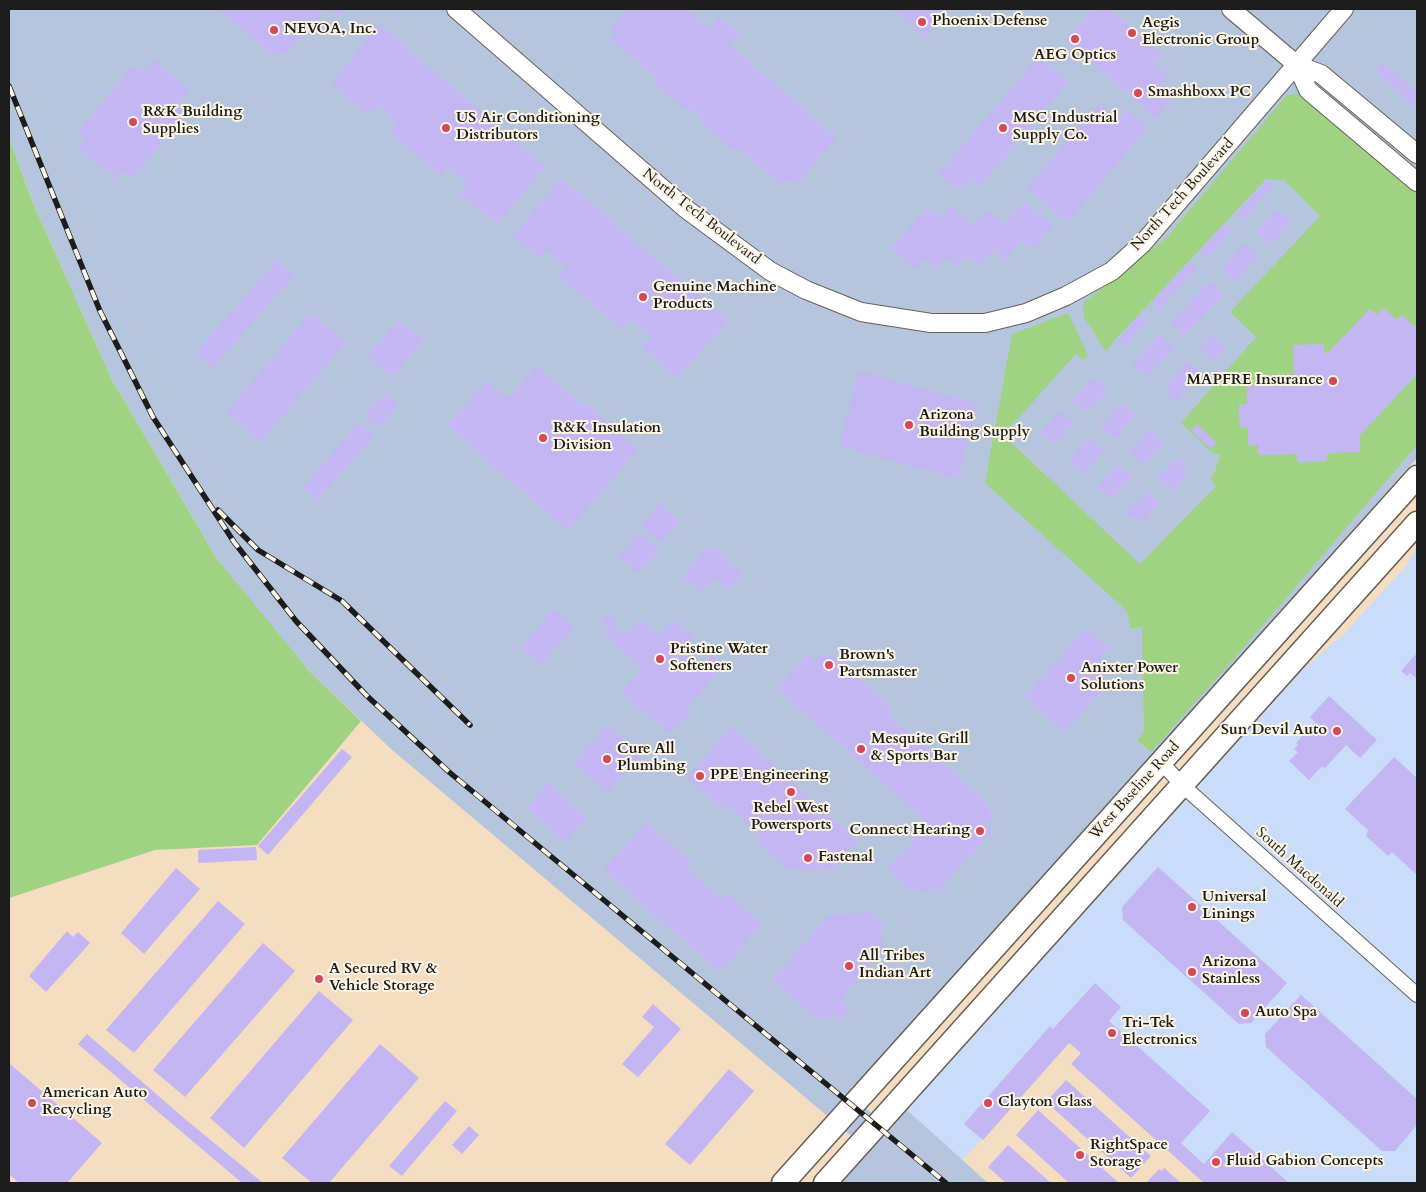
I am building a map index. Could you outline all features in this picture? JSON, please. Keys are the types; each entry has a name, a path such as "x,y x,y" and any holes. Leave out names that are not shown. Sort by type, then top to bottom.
{"main road":[{"name":"West Baseline Road","path":"783,1183 1417,477"},
{"path":"1411,530 1401,520 1407,507 1417,496"},
{"name":"West Baseline Road","path":"825,1183 1411,530"},
{"path":"966,979 989,1000"}],"street":[{"name":"North Tech Boulevard","path":"456,9 686,209 770,271 806,290 861,312 931,323 985,323 1026,313 1066,296 1112,271 1143,243 1344,9"},
{"path":"1231,9 1297,65 1321,74 1414,151 1401,168"},
{"path":"1297,65 1308,90 1417,182"},
{"name":"South Macdonald","path":"1162,762 1182,785 1417,995"}],"shaded area":[{"path":"9,9 1417,9 1417,458 850,1093 889,1129 907,1110 988,1183 841,1183 869,1151 391,749 311,673 269,624 217,559 112,380 32,201 9,137"},
{"path":"1417,547 1417,1183 1226,1183 1069,1043 962,1161 907,1110 1302,670 1345,633 1406,566"}],"green space":[{"path":"1299,93 1417,194 1417,329 1402,315 1397,320 1384,308 1377,315 1370,309 1328,353 1324,353 1324,344 1294,375 1256,376 1256,386 1247,386 1247,404 1239,405 1240,427 1248,427 1248,445 1258,445 1258,455 1297,454 1297,462 1327,461 1327,453 1360,435 1417,374 1417,445 1240,652 1151,752 1137,740 1144,732 1142,627 1130,628 1127,611 985,483 1012,334 1068,313 1088,355 1084,360 1076,354 1003,435 1140,564 1216,486 1210,479 1214,474 1220,455 1212,453 1181,423 1256,337 1230,312 1320,216 1284,180 1266,179 1114,341 1106,352 1084,317 1083,303 1166,238 1287,95"},
{"path":"9,137 32,201 112,380 217,559 311,673 361,721 257,845 155,850 9,898"}],"building":[{"name":"NEVOA, Inc.","path":"217,9 325,9 288,51 276,56 272,55"},
{"name":"NEVOA, Inc.","path":"329,9 346,9 338,17"},
{"path":"627,9 687,9 709,28 719,16 740,33 730,45 837,138 796,185 788,178 782,186 735,146 732,150 700,122 703,118 688,106 685,110 653,82 656,78 610,39 616,31 611,27"},
{"name":"Phoenix Defense","path":"892,9 947,9 924,36"},
{"path":"1092,9 1109,9 1163,54 1154,64 1168,76 1159,86 1173,97 1156,118 1065,40"},
{"name":"US Air Conditioning Distributors","path":"380,25 546,167 497,225 460,193 468,183 448,166 440,176 389,132 397,123 377,105 368,115 331,83"},
{"name":"MSC Industrial Supply Co.","path":"1039,56 1069,81 979,187 969,179 958,191 938,174"},
{"name":"R&K Building Supplies","path":"154,59 190,90 178,104 187,112 132,179 122,171 115,179 78,148 86,138 78,131 133,66 141,73"},
{"path":"1384,63 1417,92 1417,109 1376,72"},
{"path":"1098,104 1118,121 1128,110 1148,127 1067,223 1027,188"},
{"name":"Genuine Machine Products","path":"561,178 728,320 678,378 642,346 650,337 630,319 621,329 558,276 567,266 547,249 539,259 512,236"},
{"path":"1267,181 1273,186 1243,220 1236,214"},
{"path":"1024,201 1054,226 1033,250 1022,240 1005,260 993,250 979,266 968,256 958,267 946,257 936,269 924,259 916,269 891,249 927,207 939,217 950,205 973,225 987,210 1004,224"},
{"path":"1277,209 1291,222 1270,245 1256,232"},
{"path":"1225,224 1232,231 1208,258 1200,251"},
{"path":"1245,243 1259,256 1235,282 1221,269"},
{"path":"277,260 294,275 213,368 195,353"},
{"path":"1189,262 1197,268 1159,310 1152,303"},
{"path":"1209,281 1224,294 1185,336 1171,323"},
{"name":"MAPFRE Insurance","path":"1384,308 1397,320 1402,315 1417,329 1414,336 1417,339 1417,374 1360,435 1360,452 1327,453 1327,461 1297,462 1297,454 1258,455 1258,445 1248,445 1248,427 1240,428 1239,404 1247,404 1247,386 1256,386 1256,376 1294,375 1293,345 1324,344 1324,353 1328,353 1370,309 1377,315"},
{"path":"311,312 346,342 261,441 226,412"},
{"path":"1140,315 1147,321 1123,348 1116,342"},
{"path":"399,319 423,341 392,377 367,356"},
{"path":"1160,334 1174,347 1146,377 1132,364"},
{"path":"1212,334 1227,347 1213,362 1199,348"},
{"path":"1188,361 1201,373 1173,403 1167,397 1171,393 1164,387"},
{"name":"R&K Insulation Division","path":"537,366 581,404 584,402 638,450 567,531 447,425 487,380 508,399"},
{"name":"Arizona Building Supply","path":"859,371 979,404 958,479 839,446"},
{"path":"1093,377 1107,390 1086,413 1072,400"},
{"path":"384,393 398,405 378,428 364,416"},
{"path":"1121,403 1136,416 1115,439 1100,426"},
{"path":"1061,410 1074,423 1055,445 1041,432"},
{"path":"359,422 374,436 318,500 303,487"},
{"path":"1197,424 1217,443 1211,449 1191,431"},
{"path":"1149,430 1164,443 1143,465 1129,453"},
{"path":"1089,437 1104,450 1083,474 1068,461"},
{"path":"1177,457 1184,463 1181,467 1188,473 1171,492 1157,479"},
{"path":"1118,464 1132,476 1111,499 1097,487"},
{"path":"1146,491 1159,503 1142,522 1135,515 1131,519 1125,513"},
{"path":"660,503 680,521 661,543 641,525"},
{"path":"640,532 659,549 638,573 618,556"},
{"path":"710,545 743,574 729,590 715,577 702,592 683,576"},
{"path":"554,609 574,627 540,665 520,647"},
{"name":"Pristine Water Softeners","path":"609,613 617,620 612,625 624,636 639,619 658,636 673,619 694,638 681,653 699,669 712,654 724,665 687,708 691,711 670,734 621,692 642,669 603,634 609,628 601,621"},
{"name":"Anixter Power Solutions","path":"1086,628 1109,648 1099,658 1111,669 1094,688 1100,693 1065,732 1025,696"},
{"path":"820,653 826,659 830,653 892,709 888,714 992,808 987,813 993,818 987,824 993,830 936,893 930,888 925,893 919,888 914,894 887,869 928,824 777,688 808,654 814,660"},
{"path":"1417,653 1417,679 1410,673 1407,676 1401,671"},
{"name":"Sun Devil Auto","path":"1329,696 1377,740 1360,758 1346,745 1325,768 1322,766 1309,780 1289,761 1298,752 1294,749 1298,745 1296,743 1315,722 1310,717"},
{"name":"Cure All Plumbing","path":"607,724 641,755 607,793 573,763"},
{"path":"731,727 858,841 833,869 799,871 794,866 790,871 755,840 760,835 725,804 721,809 686,778"},
{"path":"342,749 352,757 268,855 258,846"},
{"path":"1394,757 1417,778 1417,875 1392,852 1388,856 1366,836 1368,830 1345,809"},
{"path":"548,783 587,818 566,842 527,808"},
{"path":"646,822 692,863 687,868 722,899 727,893 762,924 720,972 603,870"},
{"path":"256,847 257,860 198,863 198,850"},
{"path":"1158,867 1287,983 1251,1023 1239,1024 1123,920 1122,907"},
{"path":"176,868 200,889 144,954 121,933"},
{"path":"218,901 245,924 134,1053 106,1030"},
{"path":"870,913 884,926 879,932 885,938 880,943 886,948 840,999 850,1008 839,1020 833,1015 829,1020 824,1015 818,1021 772,979 829,915"},
{"path":"67,931 73,937 78,932 90,943 46,992 29,976"},
{"path":"263,943 295,971 185,1097 153,1070"},
{"path":"1095,983 1121,1007 1109,1021 1210,1111 1181,1143 1204,1164 1232,1132 1289,1183 1204,1183 1071,1064 1081,1053 1069,1043 983,1140 964,1124 1050,1026 1053,1029"},
{"path":"319,991 353,1020 244,1148 210,1118"},
{"path":"1301,995 1417,1099 1417,1125 1395,1151 1382,1151 1266,1047 1265,1034"},
{"path":"653,1004 681,1029 638,1077 622,1064 654,1027 642,1017"},
{"path":"87,1034 185,1119 263,1183 242,1183 78,1044"},
{"path":"380,1044 419,1078 329,1183 312,1183 282,1158"},
{"name":"American Auto Recycling","path":"9,1063 102,1143 67,1183 19,1183 9,1174"},
{"path":"729,1069 754,1091 690,1165 665,1144"},
{"path":"1066,1080 1151,1156 1131,1178 1046,1102"},
{"path":"445,1101 457,1111 402,1176 389,1166"},
{"path":"1038,1110 1119,1183 1069,1183 1016,1135"},
{"path":"469,1126 479,1135 462,1154 452,1145"},
{"path":"1008,1145 1051,1183 1006,1183 988,1167"},
{"path":"1164,1168 1181,1183 1146,1183 1159,1169 1162,1171"}],"railway":[{"path":"9,86 100,311 153,417 234,542 296,621 366,695 449,772 946,1183"},
{"path":"218,510 258,550 342,601 470,725"}],"place":[{"name":"Phoenix Defense","path":"922,22"},
{"name":"NEVOA, Inc.","path":"274,30"},
{"name":"Aegis Electronic Group","path":"1132,33"},
{"name":"AEG Optics","path":"1075,39"},
{"name":"Smashboxx PC","path":"1138,93"},
{"name":"R&K Building Supplies","path":"133,122"},
{"name":"US Air Conditioning Distributors","path":"446,128"},
{"name":"MSC Industrial Supply Co.","path":"1003,128"},
{"name":"Genuine Machine Products","path":"643,297"},
{"name":"MAPFRE Insurance","path":"1333,381"},
{"name":"Arizona Building Supply","path":"909,425"},
{"name":"R&K Insulation Division","path":"543,438"},
{"name":"Pristine Water Softeners","path":"660,659"},
{"name":"Brown's Partsmaster","path":"829,665"},
{"name":"Anixter Power Solutions","path":"1071,678"},
{"name":"Sun Devil Auto","path":"1337,731"},
{"name":"Mesquite Grill & Sports Bar","path":"861,749"},
{"name":"Cure All Plumbing","path":"607,759"},
{"name":"PPE Engineering","path":"700,776"},
{"name":"Rebel West Powersports","path":"791,792"},
{"name":"Connect Hearing","path":"980,831"},
{"name":"Fastenal","path":"808,858"},
{"name":"Universal Linings","path":"1192,907"},
{"name":"All Tribes Indian Art","path":"849,966"},
{"name":"Arizona Stainless","path":"1192,972"},
{"name":"A Secured RV & Vehicle Storage","path":"319,979"},
{"name":"Auto Spa","path":"1245,1013"},
{"name":"Tri-Tek Electronics","path":"1112,1033"},
{"name":"American Auto Recycling","path":"32,1103"},
{"name":"Clayton Glass","path":"988,1103"},
{"name":"RightSpace Storage","path":"1080,1155"},
{"name":"Fluid Gabion Concepts","path":"1216,1162"}]}
